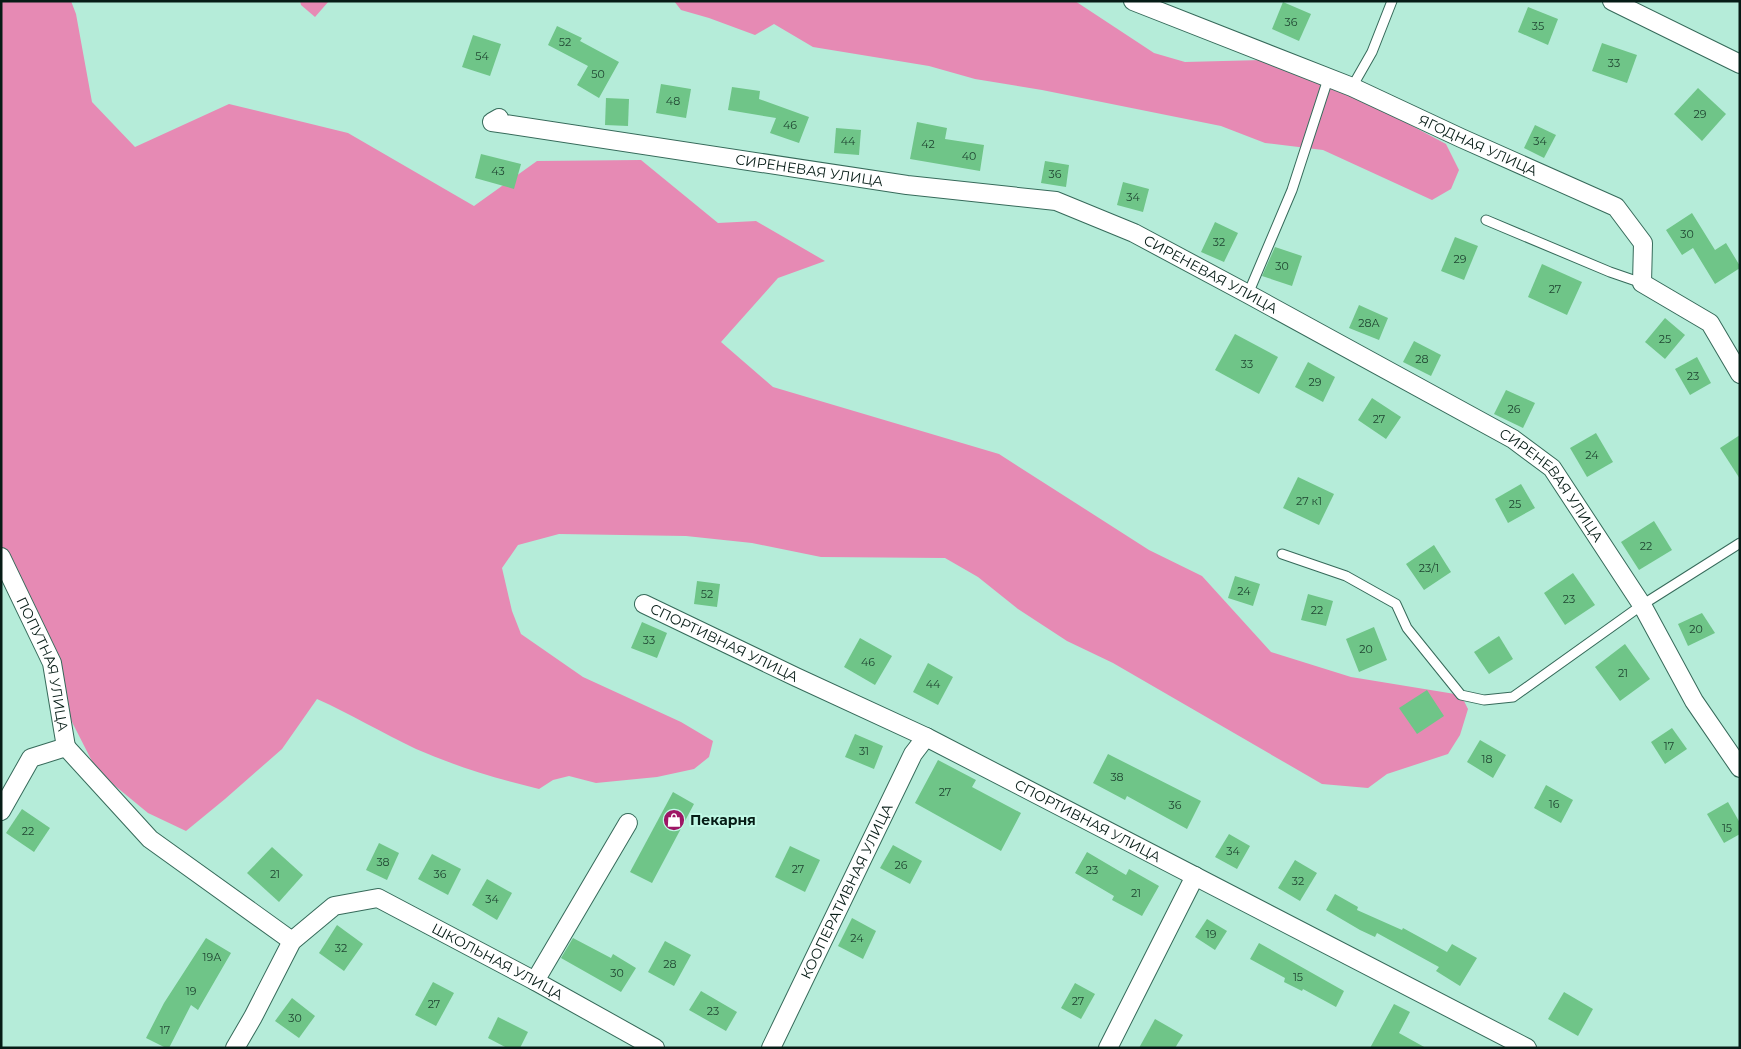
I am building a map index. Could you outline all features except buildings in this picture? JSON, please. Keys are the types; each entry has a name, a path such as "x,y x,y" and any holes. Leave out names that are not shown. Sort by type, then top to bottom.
{"street":[{"name":"ЯГОДНАЯ УЛИЦА","path":"1133,1 1352,87 1616,207 1643,243 1642,283"},
{"path":"1612,1 1740,64"},
{"name":"СИРЕНЕВАЯ УЛИЦА","path":"499,118 492,122 907,185 1056,201 1134,233 1513,439 1552,468 1642,605 1694,701 1740,768"},
{"path":"1642,283 1710,324 1740,374"},
{"name":"ПОПУТНАЯ УЛИЦА","path":"1,558 52,663 66,747"},
{"name":"СПОРТИВНАЯ УЛИЦА","path":"644,604 926,737 1527,1048"},
{"name":"КООПЕРАТИВНАЯ УЛИЦА","path":"770,1048 913,754 926,737"},
{"path":"1,811 32,758 66,747 150,839 292,942 254,1017 234,1048"},
{"path":"535,981 628,823"},
{"path":"1108,1048 1195,876"},
{"name":"ШКОЛЬНАЯ УЛИЦА","path":"292,942 334,906 378,898 535,981 655,1048"}],"lane":[{"path":"1352,87 1372,52 1392,1"},
{"path":"1248,294 1292,190 1328,78"},
{"path":"1486,220 1610,272 1642,283"},
{"path":"1282,554 1346,576 1396,604 1407,628 1461,695 1484,700 1513,696 1642,605 1740,543"}],"shaded area":[{"path":"1,1 71,1 76,14 92,102 135,147 229,104 348,133 474,206 537,161 641,160 718,223 756,221 825,261 778,278 721,342 773,387 999,454 1149,550 1202,576 1271,652 1351,677 1461,695 1468,709 1460,735 1448,754 1387,774 1368,788 1322,784 1113,663 1067,641 1018,609 978,577 945,558 821,557 752,543 686,536 559,534 518,545 502,568 512,611 521,634 583,677 681,722 713,741 709,757 694,769 657,777 596,783 569,776 553,780 539,789 476,772 416,749 317,699 282,749 186,831 148,813 97,771 73,724 1,558"},
{"path":"300,1 329,1 315,17 301,5"},
{"path":"674,1 1075,1 1154,53 1185,62 1262,60 1358,97 1446,144 1459,170 1451,189 1432,200 1323,150 1265,143 1221,126 1042,90 975,79 929,66 813,47 774,24 755,35 681,10"}],"place":[{"name":"Пекарня","path":"674,820"}]}
